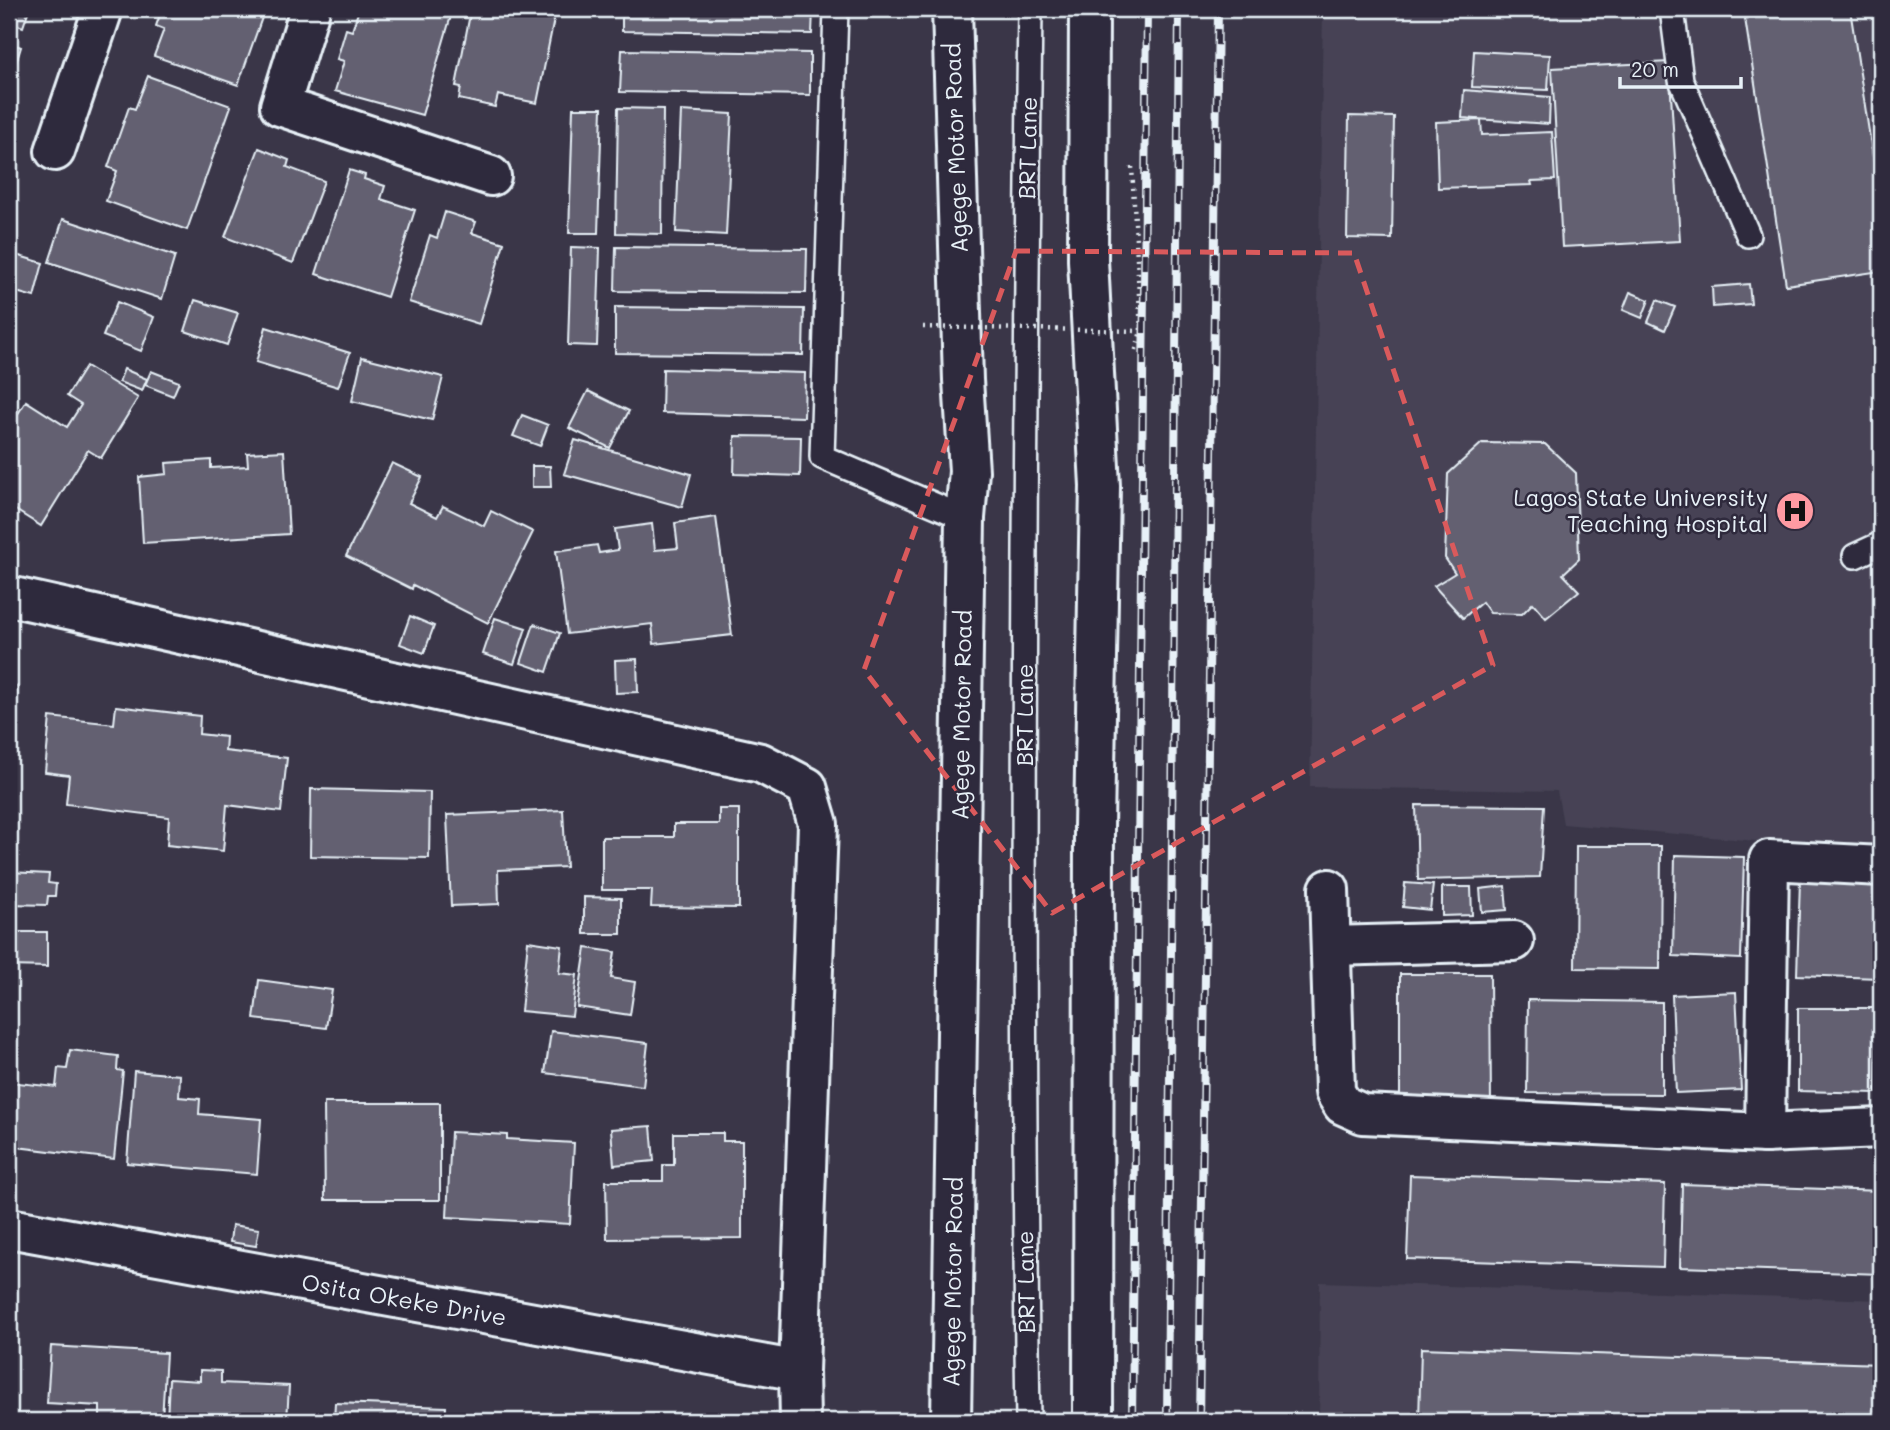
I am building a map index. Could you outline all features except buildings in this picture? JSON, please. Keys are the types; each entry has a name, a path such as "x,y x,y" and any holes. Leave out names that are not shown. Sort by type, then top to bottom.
{"main road":[{"path":"55,150 103,9"},
{"path":"310,9 280,106 491,176"},
{"name":"Agege Motor Road","path":"951,1421 965,518 969,471 963,380 952,9"},
{"path":"1089,9 1088,260 1100,486 1094,827 1093,1421"},
{"path":"9,596 761,763 807,787 818,824 799,1371 800,1421"},
{"path":"1765,1133 1769,860 1881,866"},
{"path":"1329,889 1335,1092 1343,1105 1363,1114 1765,1133 1881,1128"},
{"path":"1331,946 1514,941"},
{"name":"Osita Okeke Drive","path":"9,1228 799,1371"}],"lane":[{"path":"836,9 822,457 965,518"},
{"name":"BRT Lane","path":"1028,1421 1025,1225 1025,430 1030,9"},
{"path":"1672,9 1681,80 1748,235"},
{"path":"1855,556 1881,544"}],"path":[{"path":"923,327 1141,331 1131,159"}],"highlighted area":[{"path":"1016,251 1354,253 1493,665 1052,913 864,670"}],"shaded area":[{"path":"1323,9 1881,9 1881,852 1563,824 1557,791 1310,787"},
{"path":"1320,1282 1881,1300 1881,1421 1319,1421"}],"railway":[{"path":"1132,1421 1147,9"},
{"path":"1167,1421 1179,9"},
{"path":"1199,1421 1218,9"}],"place":[{"name":"Lagos State University Teaching Hospital","path":"1795,511"}]}
